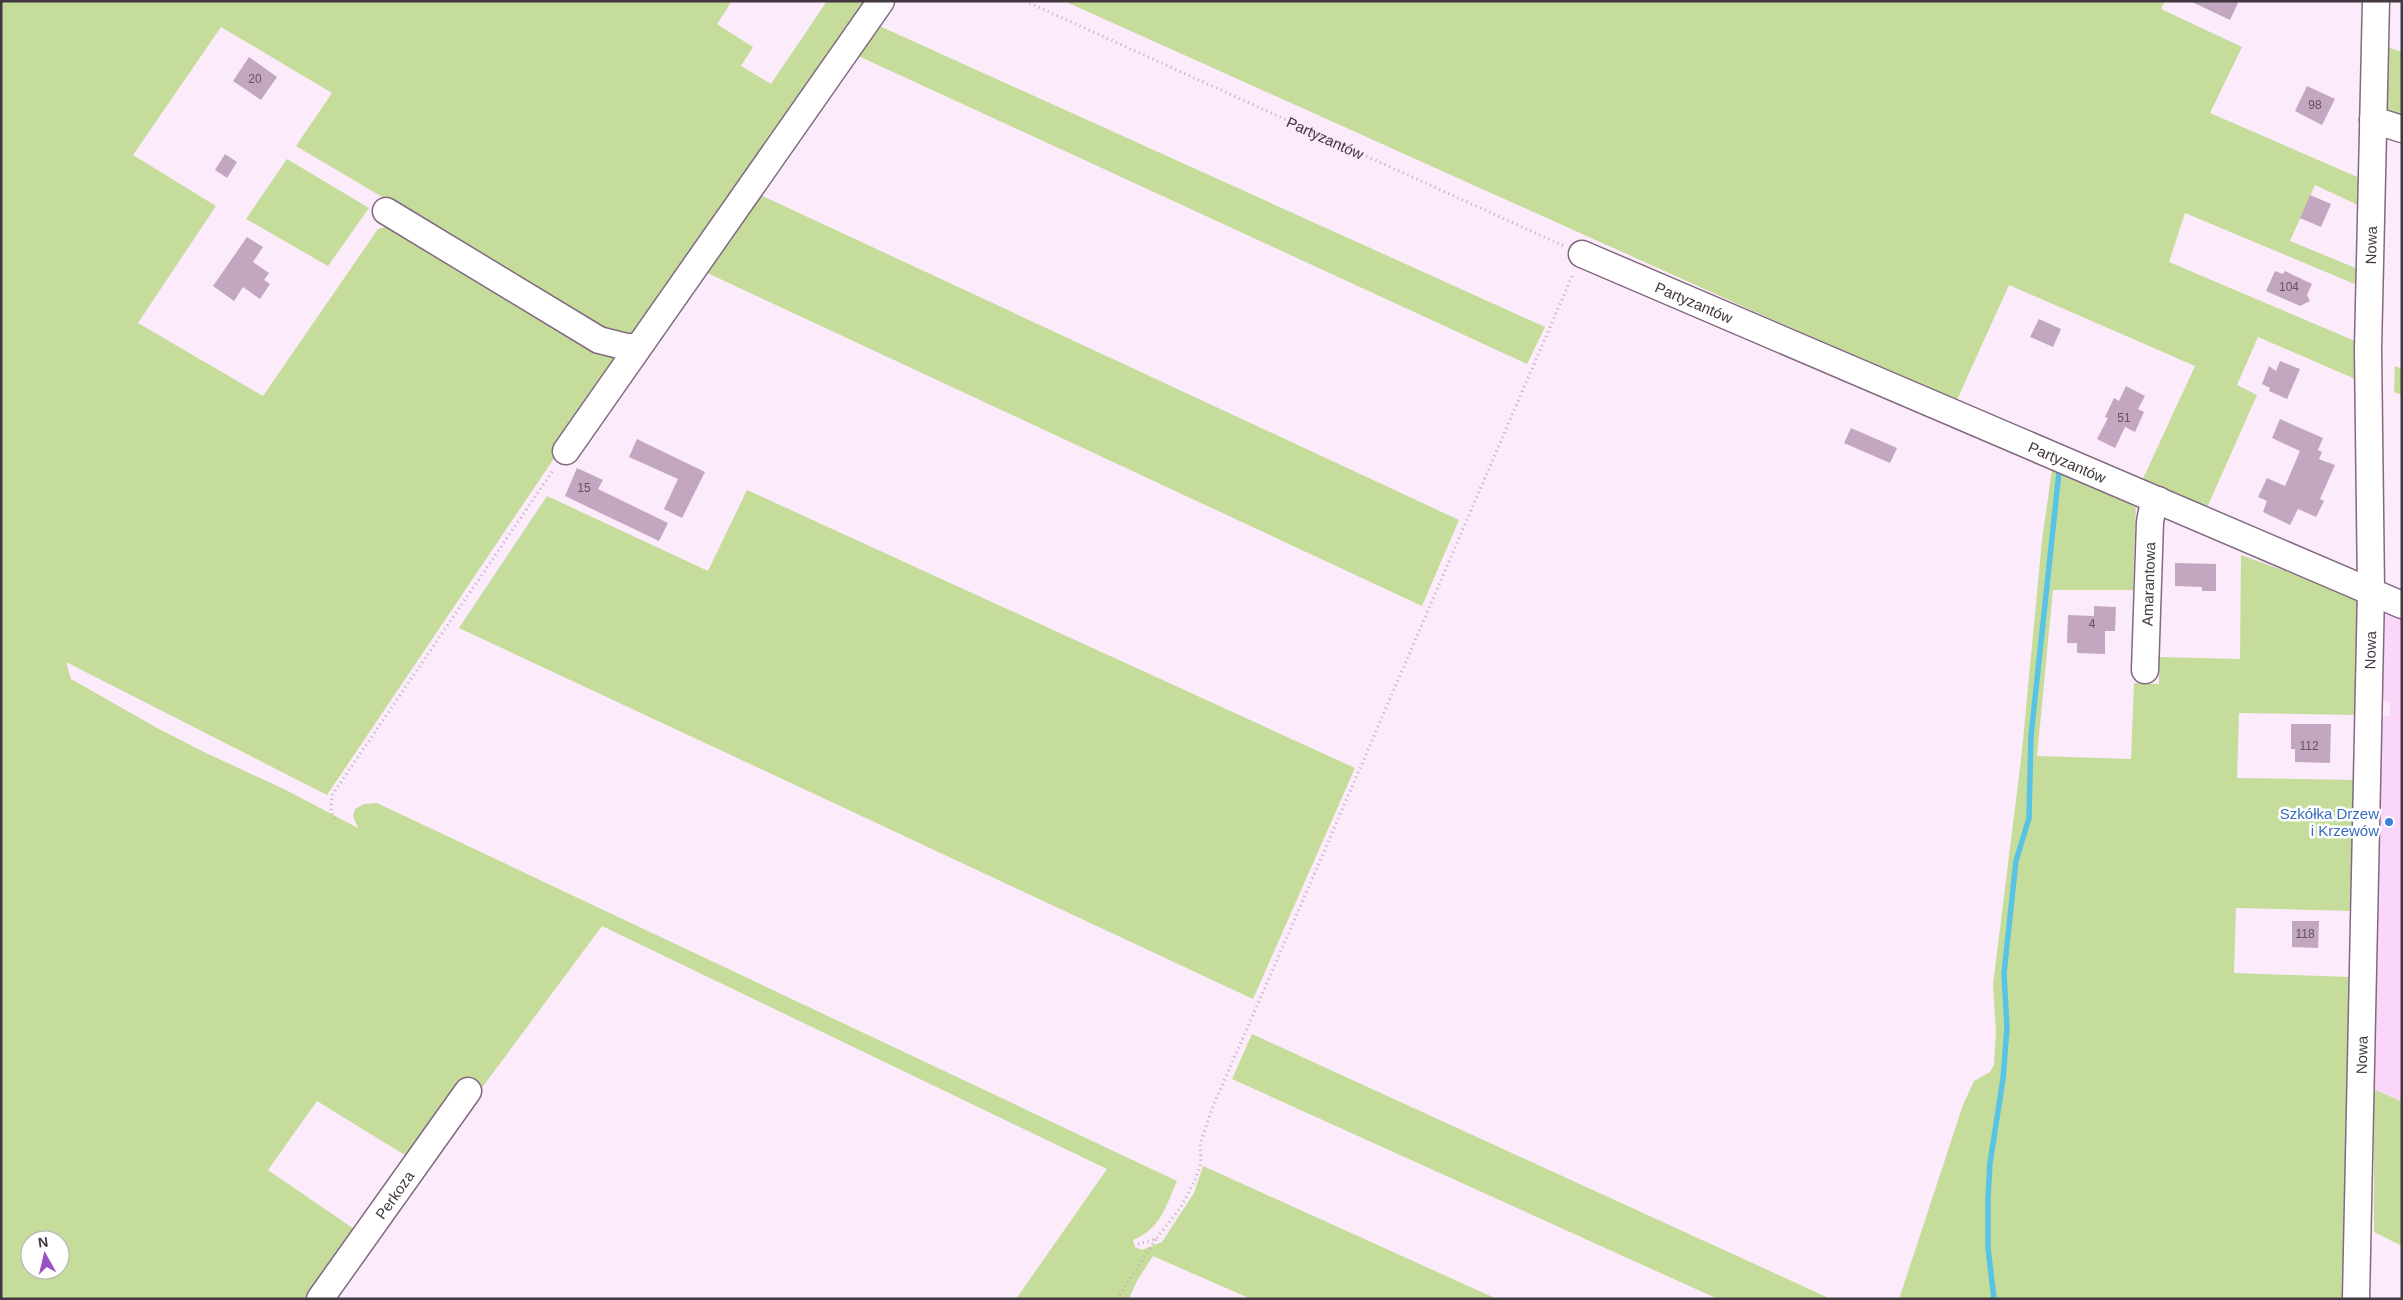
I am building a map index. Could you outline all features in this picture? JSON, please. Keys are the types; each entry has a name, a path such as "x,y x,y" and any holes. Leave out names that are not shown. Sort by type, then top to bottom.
{"street":[{"path":"566,451 881,1"},
{"name":"Nowa","path":"2356,1299 2371,591 2368,349 2376,1"},
{"path":"2373,120 2402,129"},
{"path":"386,211 600,340 627,347 638,347"},
{"name":"Partyzantów","path":"1582,254 2402,605"},
{"name":"Amarantowa","path":"2145,670 2150,522 2152,511 2158,500"},
{"name":"Perkoza","path":"320,1299 468,1091"}],"path":[{"name":"Partyzantów","path":"1025,1 1582,254"},
{"path":"1117,1299 1156,1239 1181,1208 1196,1178 1201,1162 1200,1144 1213,1106 1388,707 1426,614 1582,254"},
{"path":"335,819 331,811 332,795 566,451"},
{"path":"1138,1244 1156,1239"}],"shaded area":[{"name":"Szkółka Drzew i Krzewów","path":"2377,603 2402,614 2402,1102 2374,1089 2376,717 2390,715 2390,704 2377,696"}],"green space":[{"path":"1,1 732,1 717,24 753,47 741,66 771,84 827,1 866,1 637,338 624,340 296,146 332,93 221,27 133,155 216,206 138,323 263,396 378,229 393,225 623,356 327,795 66,662 71,679 159,729 286,790 358,828 353,816 355,809 364,804 377,803 1177,1181 1156,1223 1150,1230 1133,1240 1135,1247 1142,1250 1162,1242 1194,1193 1203,1166 1497,1299 1251,1299 1153,1256 1137,1281 1129,1299 1016,1299 1107,1169 602,926 478,1093 408,1157 317,1101 268,1170 357,1231 309,1299 1,1299"},
{"path":"1064,1 2165,1 2161,9 2242,47 2210,113 2362,179 2360,206 2315,185 2290,241 2358,269 2357,285 2185,213 2169,262 2355,341 2355,379 2258,337 2237,385 2257,395 2206,510 2141,483 2195,366 2009,285 1956,402"},
{"path":"875,24 1545,327 1527,364 854,54"},
{"path":"2387,47 2402,52 2402,118 2386,111"},
{"path":"287,159 369,208 328,266 246,219"},
{"path":"754,192 1459,520 1422,606 703,271"},
{"path":"2395,366 2402,369 2402,395 2394,392"},
{"path":"2053,463 2136,502 2133,590 2053,590 2037,756 2131,759 2134,683 2159,684 2159,657 2240,659 2241,555 2357,597 2356,715 2239,713 2237,778 2355,780 2352,911 2236,908 2234,973 2349,977 2344,1299 1899,1299 1963,1105 1974,1081 1990,1072 1994,1065 1996,1032 1993,985 2022,751 2042,540"},
{"path":"747,490 1355,768 1253,999 459,628 547,496 708,571"},
{"path":"1252,1034 1831,1299 1718,1299 1232,1079"},
{"path":"2374,1089 2402,1102 2402,1246 2374,1232"}],"building":[{"path":"2190,1 2239,1 2230,20"},
{"path":"249,57 277,77 261,100 233,81"},
{"path":"2307,86 2335,99 2322,125 2295,111"},
{"path":"225,154 237,162 227,178 215,170"},
{"path":"2310,195 2331,204 2321,227 2300,218"},
{"path":"247,237 263,247 253,262 269,273 264,280 270,284 260,299 243,287 234,301 213,286"},
{"path":"2275,271 2283,274 2285,271 2312,284 2307,295 2310,301 2300,306 2266,291"},
{"path":"2039,319 2061,329 2053,347 2030,337"},
{"path":"2280,361 2300,369 2287,399 2269,391 2270,388 2262,384 2269,366 2276,371"},
{"path":"2126,386 2145,396 2138,409 2144,412 2135,432 2125,427 2115,448 2097,439 2108,418 2105,417 2114,398 2119,401"},
{"path":"2280,419 2323,438 2318,450 2322,452 2319,459 2335,465 2320,499 2324,501 2316,517 2298,509 2290,525 2263,512 2267,501 2258,497 2267,478 2285,486 2300,451 2272,438"},
{"path":"1851,428 1897,448 1890,463 1844,443"},
{"path":"637,439 705,472 682,518 664,509 678,479 629,457"},
{"path":"577,468 603,480 598,489 668,523 659,541 565,496"},
{"path":"2175,563 2216,564 2216,591 2202,591 2202,587 2175,586"},
{"path":"2094,606 2116,607 2115,631 2105,631 2105,654 2077,653 2077,643 2067,643 2068,615 2094,616"},
{"path":"2291,724 2331,724 2330,763 2295,762 2295,749 2291,749"},
{"path":"2292,921 2319,921 2318,948 2292,947"}],"waterway":[{"path":"1994,1299 1988,1248 1988,1197 1990,1163 2003,1079 2007,1028 2004,973 2016,861 2029,818 2031,736 2059,472"}],"place":[{"name":"Szkółka Drzew i Krzewów","path":"2389,822"}]}
